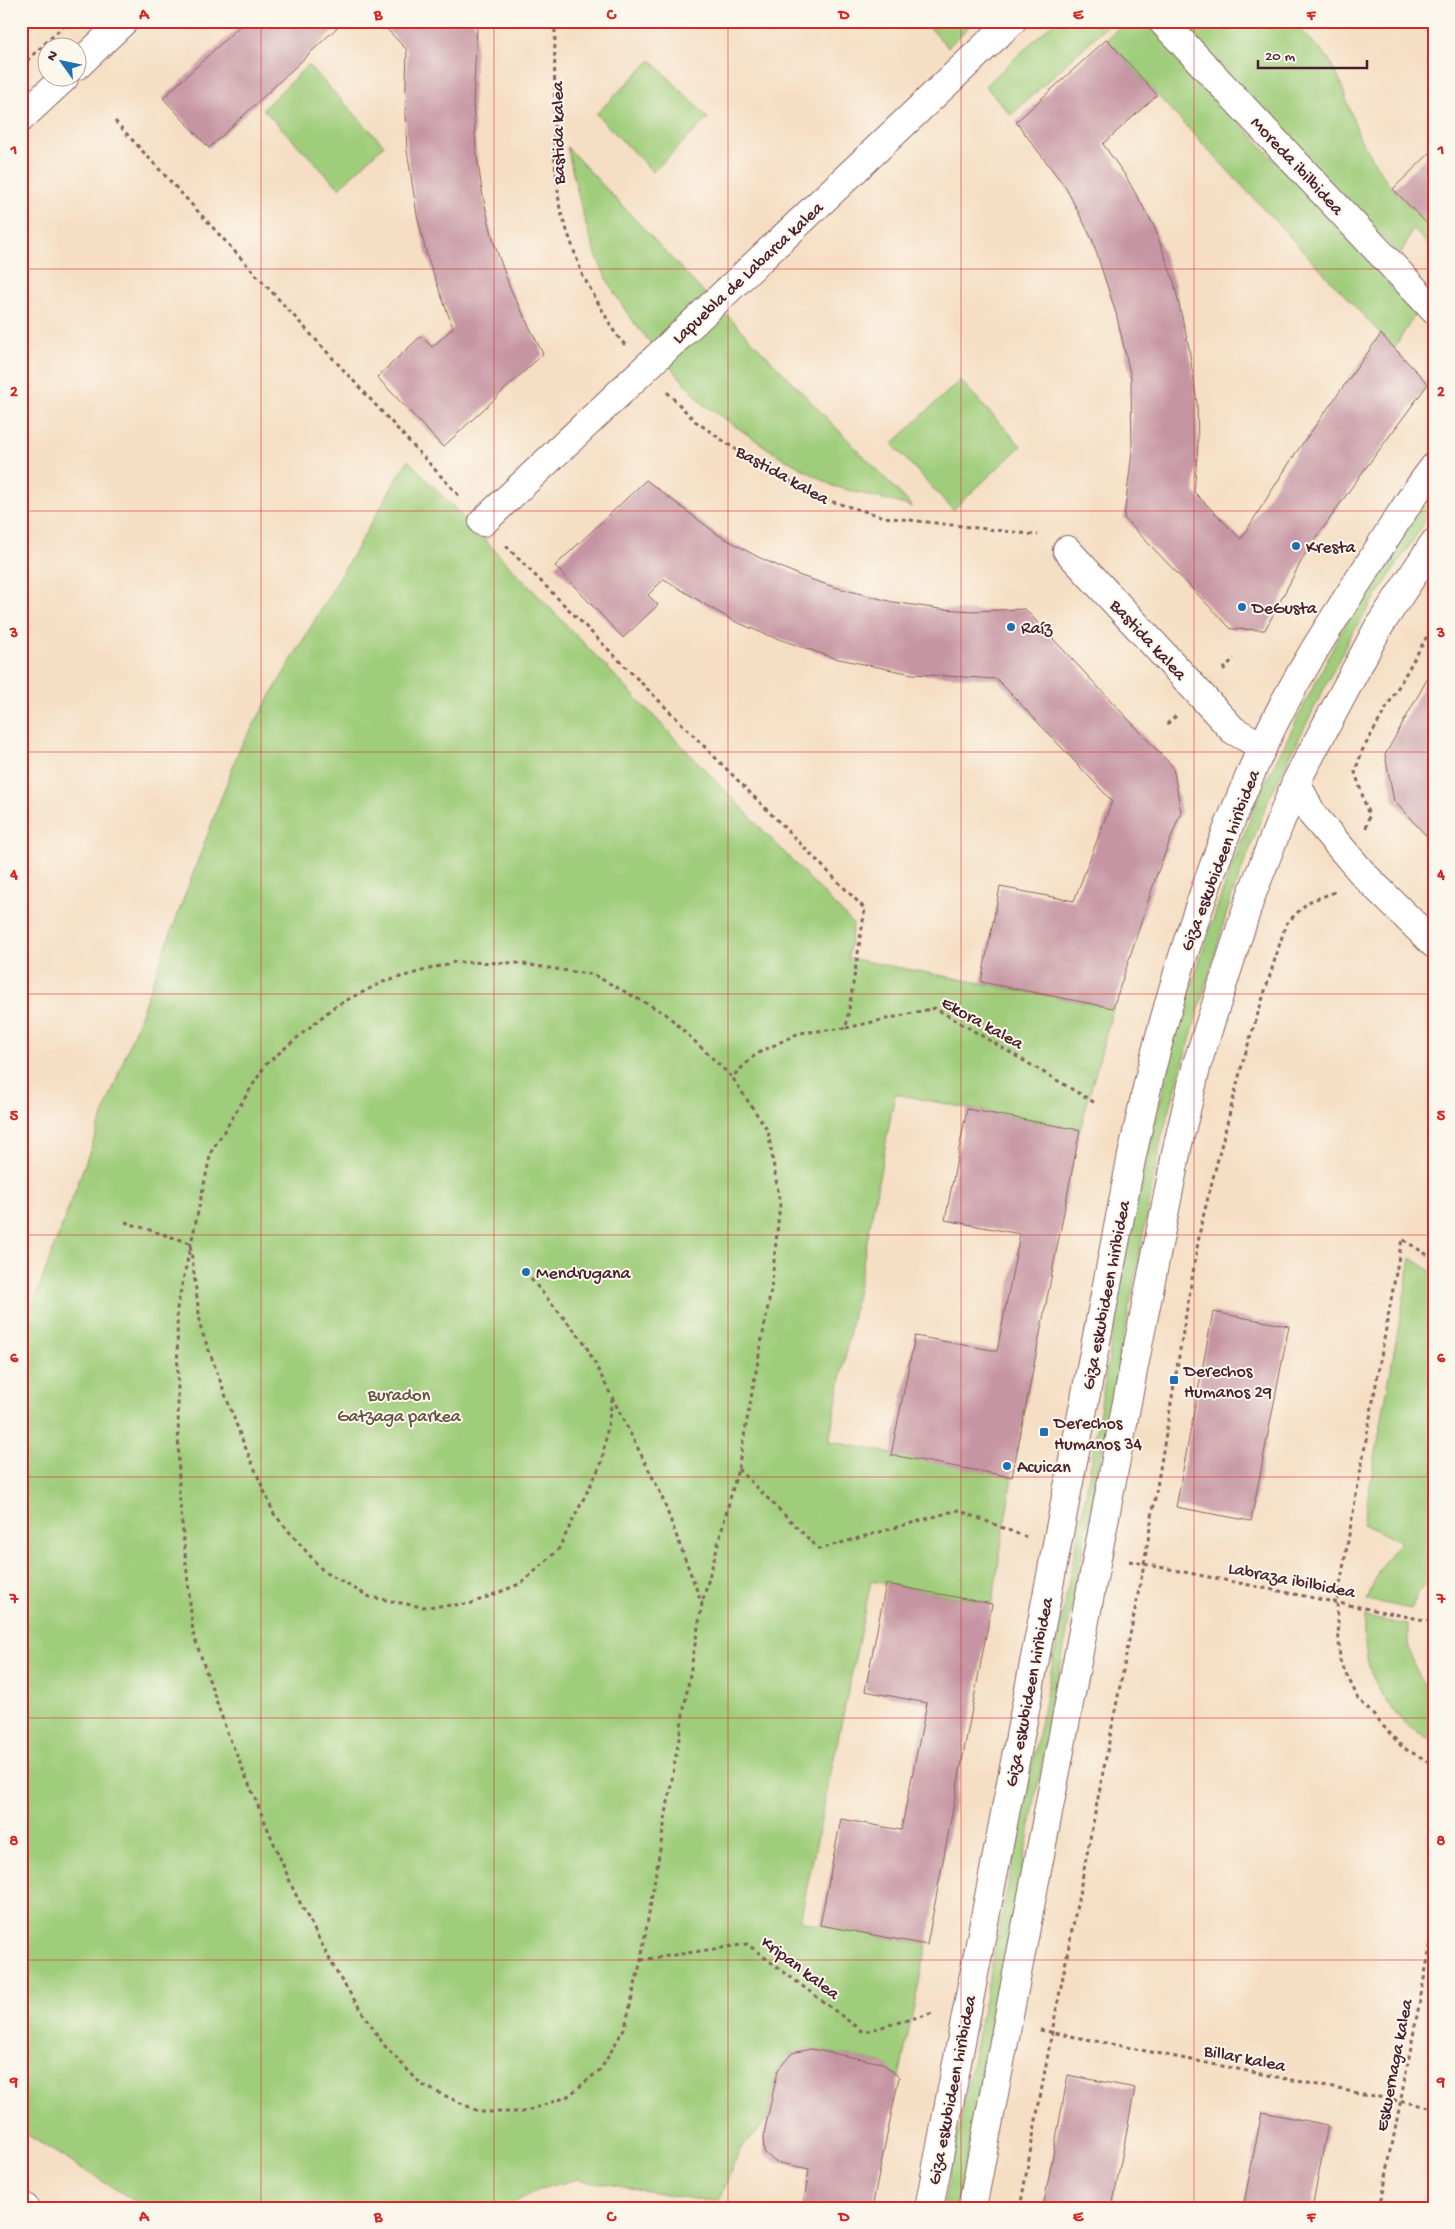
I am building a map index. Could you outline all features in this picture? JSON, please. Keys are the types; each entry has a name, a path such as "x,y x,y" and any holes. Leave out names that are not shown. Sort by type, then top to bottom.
{"street":[{"path":"88,55 124,21"},
{"name":"Lapuebla de Labarca kalea","path":"483,522 1012,21"},
{"name":"Moreda ibilbidea","path":"1162,21 1434,310"},
{"path":"21,118 53,88"},
{"name":"Giza eskubideen hiribidea","path":"929,2208 1101,1313 1154,1055 1186,947 1213,866 1263,747 1302,672 1418,487 1434,467"},
{"path":"972,2208 1178,1144 1197,1064 1224,975 1251,896 1296,782 1378,628 1434,543"},
{"name":"Bastida kalea","path":"1066,550 1233,730 1263,747"},
{"path":"1296,782 1312,814 1355,864 1434,944"},
{"path":"21,2205 25,2208"}],"path":[{"path":"21,66 69,21"},
{"name":"Bastida kalea","path":"555,21 554,153 560,210 582,274 615,334 695,421 751,460 823,499 884,517 1016,531 1043,536 1066,550"},
{"path":"115,120 483,522 865,909 846,1028"},
{"path":"1020,2208 1052,2032 1144,1564 1202,1225 1246,1052 1286,924 1308,902 1344,888 1355,864 1369,816 1354,772 1362,750 1434,624"},
{"path":"454,962 517,963 594,975 666,1014 732,1077 768,1131 780,1204 772,1290 738,1468 702,1604 641,1960 625,2027 601,2069 567,2097 523,2112 480,2112 422,2085 384,2045 338,1974 294,1892 227,1732 194,1633 179,1493 177,1308 211,1152 266,1064 335,1006 383,982 454,962"},
{"name":"Ekora kalea","path":"732,1077 756,1054 798,1032 846,1028 935,1008 1097,1104"},
{"path":"125,1222 190,1243"},
{"path":"1434,1260 1402,1239 1337,1602 1340,1661 1358,1698 1403,1748 1434,1764"},
{"path":"190,1243 201,1329 240,1437 274,1514 324,1572 370,1597 422,1607 470,1604 522,1583 558,1550 602,1462 612,1400"},
{"path":"531,1278 584,1342 660,1492 702,1604"},
{"path":"738,1468 819,1549 958,1510 1024,1537"},
{"name":"Labraza ibilbidea","path":"1144,1564 1434,1622"},
{"name":"Eskuernaga kalea","path":"1380,2208 1434,1927"},
{"name":"Kripan kalea","path":"641,1960 747,1944 863,2032 936,2012"},
{"name":"Billar kalea","path":"1052,2032 1434,2108"}],"green space":[{"path":"935,21 975,21 948,47 929,27"},
{"path":"1055,21 1112,21 1011,115 985,86"},
{"path":"1126,21 1146,21 1416,313 1394,348 1107,39"},
{"path":"1179,21 1293,21 1328,58 1340,81 1360,139 1375,164 1393,189 1434,231 1434,252 1413,228 1400,256"},
{"path":"651,60 708,118 653,172 596,114"},
{"path":"308,65 384,145 339,188 263,109"},
{"path":"567,147 706,295 654,347 623,307 594,250 583,215"},
{"path":"725,313 913,507 833,486 776,454 703,404 668,364"},
{"path":"960,380 1021,446 953,510 892,444"},
{"name":"Buradon Gatzaga parkea","path":"408,460 853,924 848,958 1113,1008 1080,1130 895,1094 829,1441 1012,1477 992,1604 871,1581 800,1921 927,1945 899,2077 882,2063 811,2049 792,2053 778,2070 767,2120 739,2151 720,2199 706,2201 578,2179 540,2189 517,2201 512,2208 146,2208 21,2131 21,1336 239,750"},
{"path":"1434,489 1434,508 1351,635 1270,796 1231,898 1162,1136 957,2208 943,2208 1083,1511 1129,1237 1178,1025 1222,893 1260,793 1341,632"},
{"path":"1411,1258 1434,1273 1434,1574 1419,1592 1411,1609 1367,1600 1385,1561 1401,1542 1363,1524"},
{"path":"1365,1617 1408,1625 1408,1644 1413,1663 1421,1679 1434,1694 1434,1742 1410,1727 1389,1705 1381,1692 1369,1666 1366,1652"}],"building":[{"path":"245,21 344,21 209,148 163,98"},
{"path":"379,21 472,21 477,27 473,102 476,150 483,197 494,243 510,288 543,354 443,447 377,377 421,336 432,347 453,328 427,256 417,215 407,150 405,114 407,50"},
{"path":"1107,39 1157,95 1103,144 1125,175 1154,226 1174,282 1189,348 1197,403 1198,445 1194,492 1241,539 1295,454 1381,334 1428,384 1351,488 1304,556 1265,630 1231,629 1124,518 1132,452 1131,378 1116,313 1092,239 1066,188 1016,122"},
{"path":"1434,149 1434,231 1393,189"},
{"path":"646,480 717,534 758,557 801,576 834,587 893,602 940,609 974,611 1025,609 1173,767 1181,812 1157,874 1113,1008 981,982 1000,887 1074,901 1112,801 997,679 912,674 834,658 767,635 734,621 664,579 648,595 658,605 623,638 555,566"},
{"path":"1434,667 1434,844 1394,801 1385,755"},
{"path":"967,1109 1080,1130 1012,1477 891,1455 915,1336 997,1351 1020,1234 945,1220"},
{"path":"1213,1312 1289,1326 1251,1521 1176,1507"},
{"path":"886,1584 992,1604 927,1945 820,1925 841,1819 901,1830 927,1703 865,1691"},
{"path":"811,2049 882,2063 899,2077 872,2208 803,2208 809,2169 775,2162 764,2152 763,2138 778,2070 792,2053"},
{"path":"1068,2075 1135,2088 1112,2208 1043,2208"},
{"path":"1262,2112 1328,2125 1312,2208 1243,2208"}],"place":[{"name":"Kresta","path":"1296,546"},
{"name":"DeGusta","path":"1242,607"},
{"name":"Raíz","path":"1011,627"},
{"name":"Mendrugana","path":"526,1272"},
{"name":"Derechos Humanos 29","path":"1174,1380"},
{"name":"Derechos Humanos 34","path":"1044,1432"},
{"name":"Acuican","path":"1007,1466"}]}
